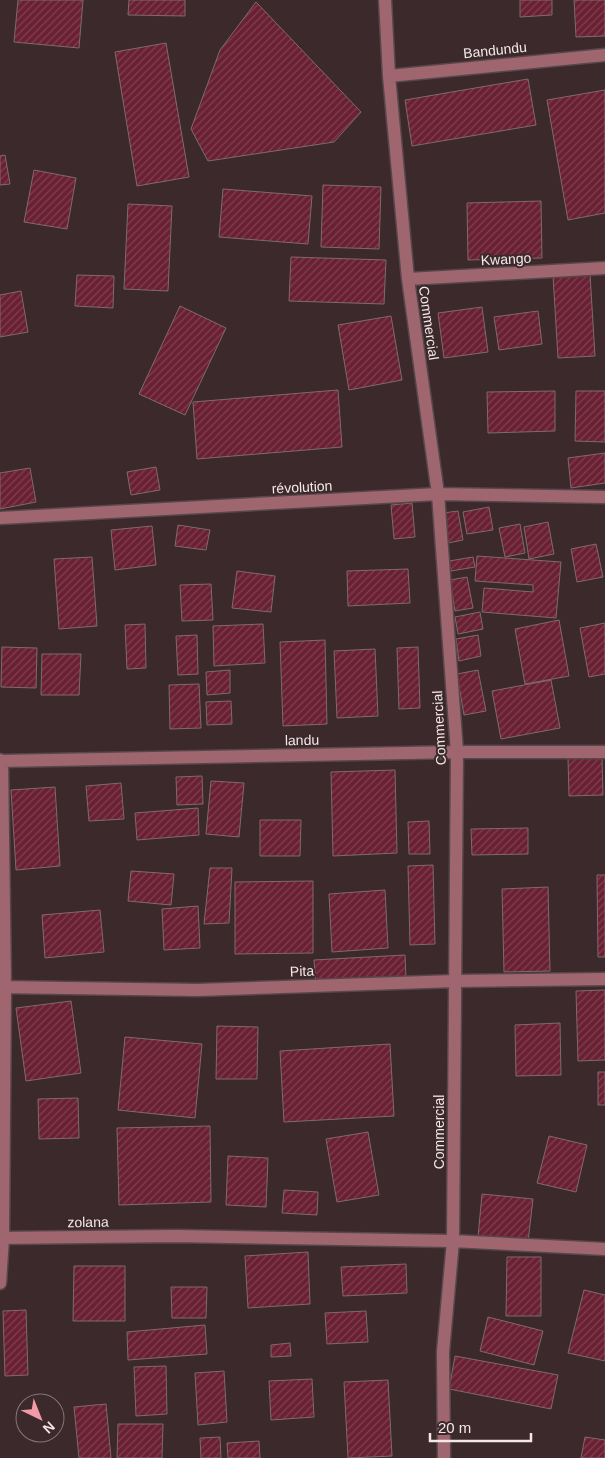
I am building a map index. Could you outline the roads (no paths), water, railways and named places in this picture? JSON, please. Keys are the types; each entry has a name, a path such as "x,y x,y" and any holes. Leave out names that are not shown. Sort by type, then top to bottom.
{"street":[{"name":"Commercial","path":"385,0 389,76 408,279 438,494 457,752 453,1241 443,1352 444,1458"},
{"name":"Bandundu","path":"389,76 605,54"},
{"name":"Kwango","path":"408,279 605,268"},
{"name":"révolution","path":"0,518 438,494 605,497"},
{"name":"landu","path":"1,761 457,752 605,752"},
{"path":"0,1283 1,761"},
{"name":"Pita","path":"2,987 198,990 454,981 605,979"},
{"name":"zolana","path":"1,1238 176,1236 453,1241 605,1249"}]}
